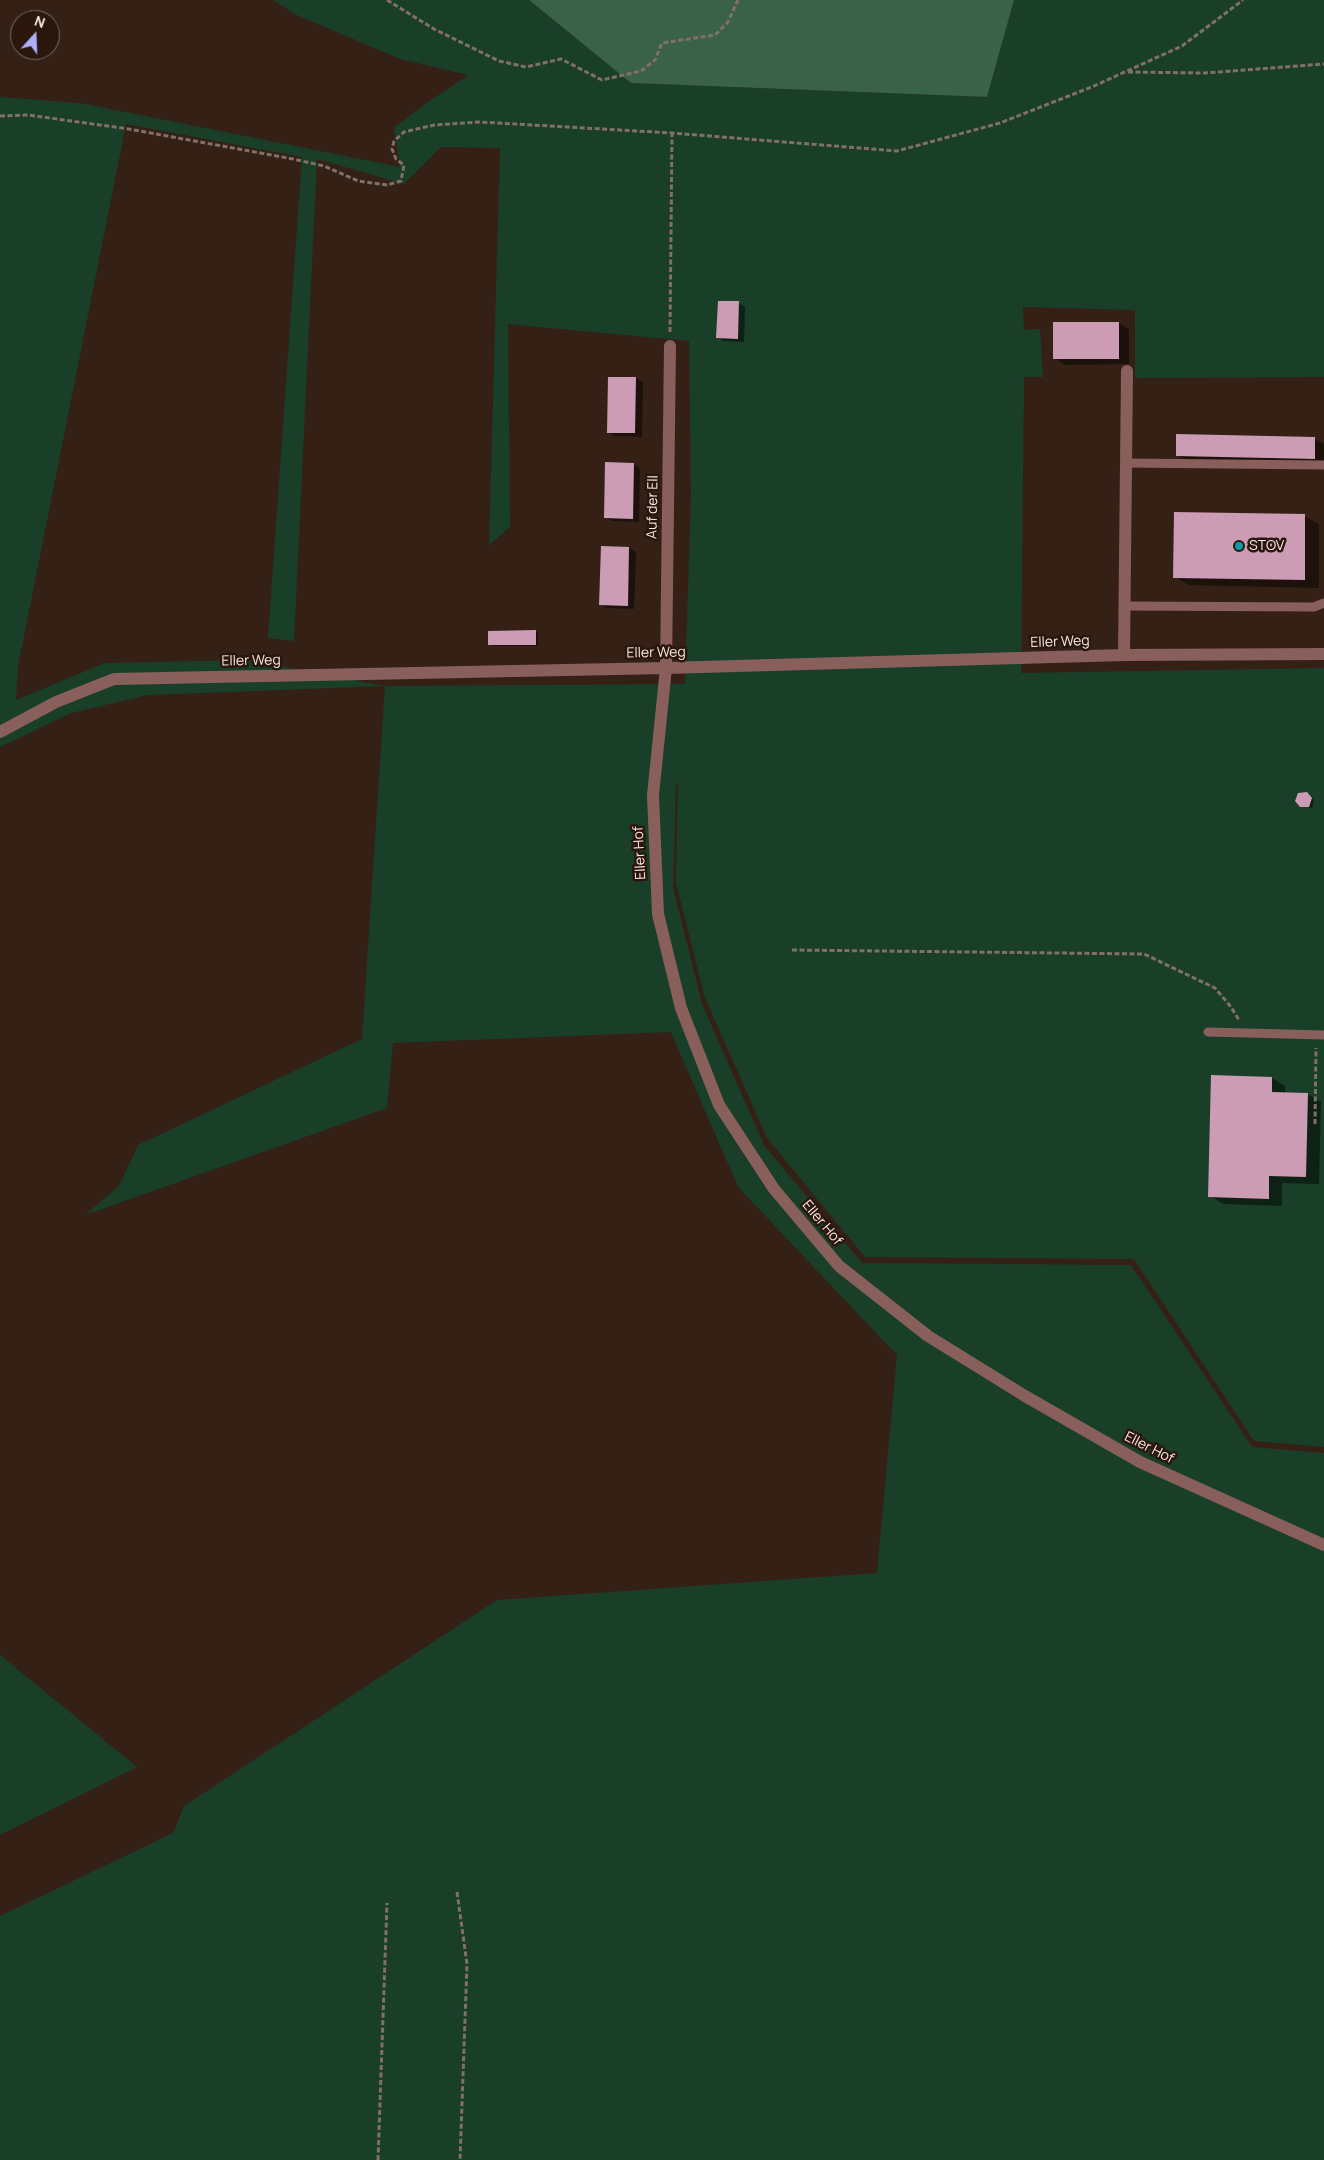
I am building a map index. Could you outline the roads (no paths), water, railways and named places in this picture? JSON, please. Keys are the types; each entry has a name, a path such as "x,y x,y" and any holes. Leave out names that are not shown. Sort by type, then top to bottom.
{"street":[{"name":"Auf der Ell","path":"666,668 670,346"},
{"path":"1124,655 1126,371"},
{"name":"Eller Weg","path":"0,732 56,702 114,679 666,668 1124,655 1324,654"},
{"name":"Eller Hof","path":"666,668 653,795 658,914 681,1008 719,1105 774,1189 838,1266 928,1336 1025,1396 1140,1462 1324,1545"}],"lane":[{"path":"1126,463 1324,465"},
{"path":"1124,606 1314,607 1324,603"},
{"path":"1208,1032 1320,1035"}],"place":[{"name":"STOV","path":"1239,546"}]}
